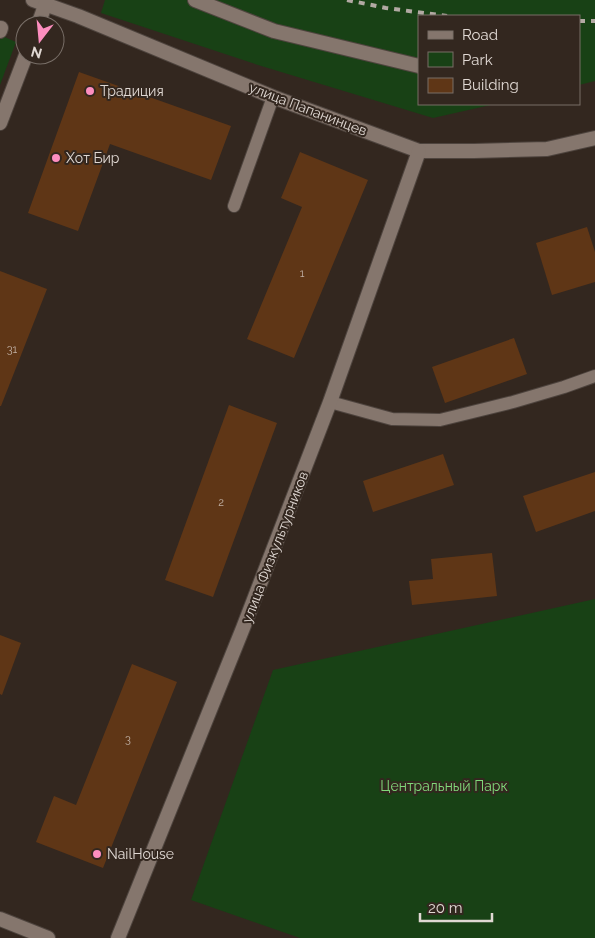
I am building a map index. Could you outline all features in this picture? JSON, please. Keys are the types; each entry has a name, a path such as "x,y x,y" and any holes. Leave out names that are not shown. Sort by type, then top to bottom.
{"street":[{"path":"195,0 274,31 418,66"},
{"path":"40,15 42,2"},
{"name":"улица Папанинцев","path":"42,2 273,97 419,151 547,149 595,138"},
{"path":"0,123 22,65"},
{"name":"улица Физкультурников","path":"118,938 244,628 330,402 419,151"},
{"path":"0,919 48,938"}],"lane":[{"path":"234,206 273,97"},
{"path":"330,402 392,418 440,420 514,402 595,376"}],"green space":[{"path":"105,0 595,0 595,81 580,85 580,15 418,15 418,105 491,105 433,118 258,65 101,13"},
{"path":"0,35 15,42 15,45 0,85"},
{"name":"Центральный Парк","path":"595,599 595,938 300,938 191,900 273,670"}],"building":[{"path":"79,72 231,126 211,180 110,144 78,231 28,213"},
{"path":"300,152 368,180 294,358 247,339 302,207 281,198"},
{"path":"587,227 595,252 595,282 552,295 536,243"},
{"path":"0,271 47,289 1,406 0,406"},
{"path":"514,338 527,374 445,403 432,367"},
{"path":"229,405 277,423 213,597 165,580"},
{"path":"443,454 454,485 373,512 363,481"},
{"path":"595,472 595,511 536,532 523,496"},
{"path":"492,553 497,596 412,605 409,581 433,579 431,559"},
{"path":"0,635 21,643 2,695 0,694"},
{"path":"132,664 177,682 103,868 36,842 54,796 76,805"}],"railway":[{"path":"347,0 386,8 439,15"},
{"path":"580,21 595,21"}],"place":[{"name":"Традиция","path":"90,91"},
{"name":"Хот Бир","path":"56,158"},
{"name":"NailHouse","path":"97,854"}]}
